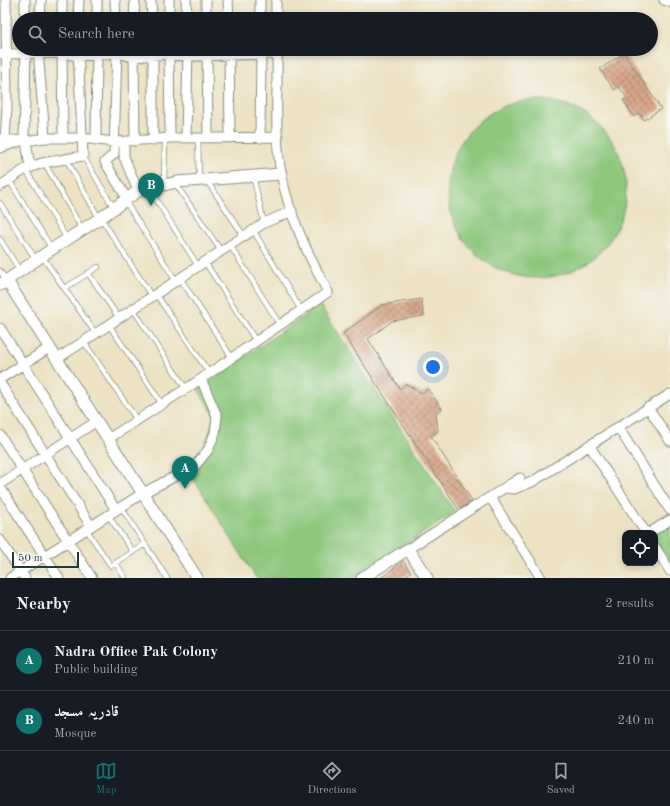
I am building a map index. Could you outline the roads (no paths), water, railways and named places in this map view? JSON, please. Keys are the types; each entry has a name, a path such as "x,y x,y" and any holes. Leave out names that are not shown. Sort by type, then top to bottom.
{"street":[{"path":"6,0 3,54 7,108 2,139 25,140 45,138 81,138 124,142 167,138 278,137"},
{"path":"25,0 25,12"},
{"path":"40,12 41,0"},
{"path":"62,0 62,12"},
{"path":"78,0 78,12"},
{"path":"97,0 97,12"},
{"path":"115,0 116,12"},
{"path":"134,12 135,0"},
{"path":"151,0 152,12"},
{"path":"169,0 169,12"},
{"path":"186,0 187,12"},
{"path":"206,0 206,12"},
{"path":"228,0 229,12"},
{"path":"260,0 260,12"},
{"path":"276,0 276,12"},
{"path":"664,0 670,2"},
{"path":"26,56 25,140 28,168"},
{"path":"38,56 45,138"},
{"path":"62,56 62,138"},
{"path":"0,186 28,168 44,162 83,156 78,56"},
{"path":"96,140 97,56"},
{"path":"117,56 114,154 106,164 126,200"},
{"path":"134,56 135,141"},
{"path":"153,56 153,140"},
{"path":"167,138 169,56"},
{"path":"186,138 189,56"},
{"path":"207,56 208,138"},
{"path":"229,56 230,138"},
{"path":"260,138 261,56"},
{"path":"108,439 201,379 328,292 307,254 292,211 282,174 278,137 277,56"},
{"path":"0,148 25,140"},
{"path":"124,142 124,157 138,191"},
{"path":"195,577 57,359 3,283 67,239 100,219 138,191 170,183 282,174"},
{"path":"57,359 264,223 292,211"},
{"path":"0,328 71,438 119,508"},
{"path":"0,379 49,348"},
{"path":"10,578 23,575 45,556 108,515 143,493 194,466 208,450 216,433 218,416 201,379"},
{"path":"0,383 45,454 89,528"},
{"path":"505,488 514,489 532,482 670,394"},
{"path":"648,407 670,441"},
{"path":"59,578 0,485 22,469 97,421"},
{"path":"618,427 670,510"},
{"path":"0,435 92,578"},
{"path":"589,445 644,530"},
{"path":"362,578 520,478"},
{"path":"490,497 541,578"},
{"path":"655,530 670,520"},
{"path":"0,540 23,575"},
{"path":"408,549 427,578"},
{"path":"658,552 670,570"}],"lane":[{"path":"167,138 170,183 221,251"},
{"path":"198,138 203,180 244,236"},
{"path":"83,156 114,209"},
{"path":"66,159 100,219 209,373"},
{"path":"44,162 82,230"},
{"path":"28,168 67,239"},
{"path":"253,176 264,223"},
{"path":"9,180 52,249"},
{"path":"149,188 256,341"},
{"path":"126,200 178,280 232,358"},
{"path":"0,203 39,258 65,288 96,334"},
{"path":"253,230 301,310"},
{"path":"0,239 20,272"},
{"path":"230,245 280,325"},
{"path":"65,288 98,267"},
{"path":"0,271 3,283"},
{"path":"88,273 119,319"},
{"path":"133,309 186,389"},
{"path":"110,325 162,404"},
{"path":"84,342 137,420"},
{"path":"119,508 167,578"},
{"path":"108,515 132,552"},
{"path":"89,528 111,566 145,544"},
{"path":"116,563 125,578"}],"place":[{"name":"قادریہ مسجد","path":"151,206"},
{"name":"Nadra Office Pak Colony","path":"185,489"}]}
